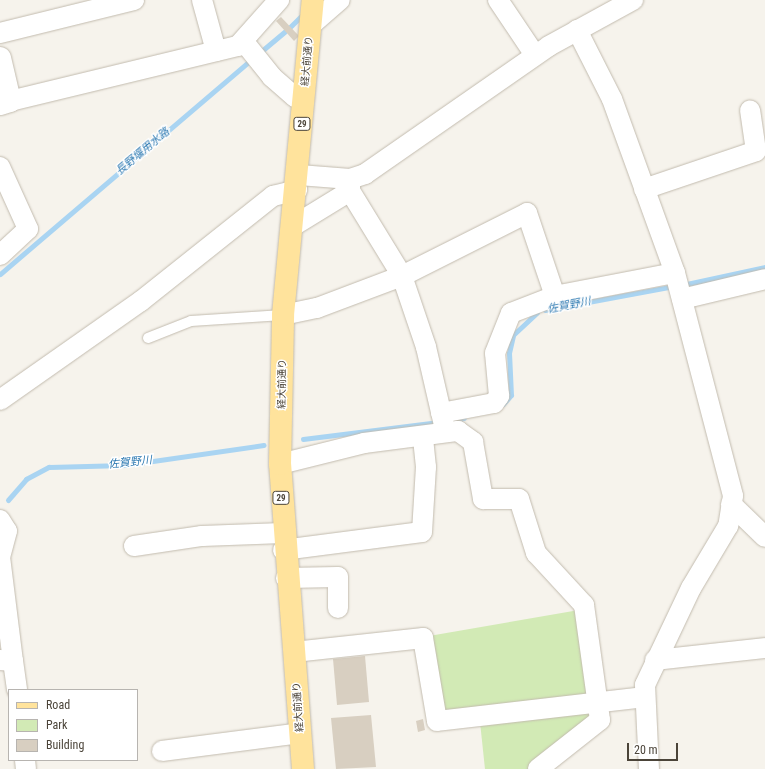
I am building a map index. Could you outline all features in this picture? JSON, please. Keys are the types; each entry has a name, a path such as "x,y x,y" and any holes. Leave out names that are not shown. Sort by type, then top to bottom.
{"main road":[{"name":"経大前通り","path":"303,769 294,652 283,541 280,464 283,315 298,182 313,0"}],"street":[{"path":"0,33 134,0"},
{"path":"202,0 216,51"},
{"path":"251,52 280,0"},
{"path":"311,23 340,0"},
{"path":"498,0 535,56"},
{"path":"293,226 535,56 577,30 633,0"},
{"path":"577,30 612,99 678,286 733,496 728,526 691,588 644,685 649,769"},
{"path":"0,58 5,102 216,51 251,52 294,97 304,98"},
{"path":"644,189 756,151 750,110"},
{"path":"0,167 28,229 0,254"},
{"path":"0,400 141,301 273,196 298,182 350,185"},
{"path":"350,185 402,276 426,347 444,423 473,442 483,499 518,499 536,553 584,605 600,703 600,720 538,769"},
{"path":"283,315 317,308 402,276 527,213 555,296"},
{"path":"280,464 364,443 423,436 444,423 494,403 499,396 495,353 511,313 555,296 765,279"},
{"path":"134,546 202,536 283,541 422,532 426,467 423,436"},
{"path":"731,504 765,537"},
{"path":"0,520 6,531 0,557 7,661 17,689"},
{"path":"286,578 338,577 338,608"},
{"path":"294,652 423,638 437,721 644,697"},
{"path":"655,660 765,648"},
{"path":"162,751 300,733"}],"lane":[{"path":"148,338 191,321 283,315"}],"green space":[{"path":"579,610 592,699 442,713 429,636"},
{"path":"593,708 593,716 529,769 485,769 480,722"}],"building":[{"path":"281,17 299,36 294,41 276,21"},
{"path":"365,656 369,702 337,705 333,659"},
{"path":"371,715 376,767 336,769 331,718"},
{"path":"423,719 425,730 418,732 416,721"}],"waterway":[{"name":"長野堰用水路","path":"290,27 305,12"},
{"name":"長野堰用水路","path":"258,54 285,31"},
{"name":"長野堰用水路","path":"0,274 252,59"},
{"name":"佐賀野川","path":"682,285 765,267"},
{"name":"佐賀野川","path":"545,310 674,286"},
{"name":"佐賀野川","path":"503,404 511,395 509,353 513,335 537,313"},
{"name":"佐賀野川","path":"447,421 464,418"},
{"name":"佐賀野川","path":"303,439 439,422"},
{"name":"佐賀野川","path":"8,500 26,479 49,467 125,465 264,445"}]}
